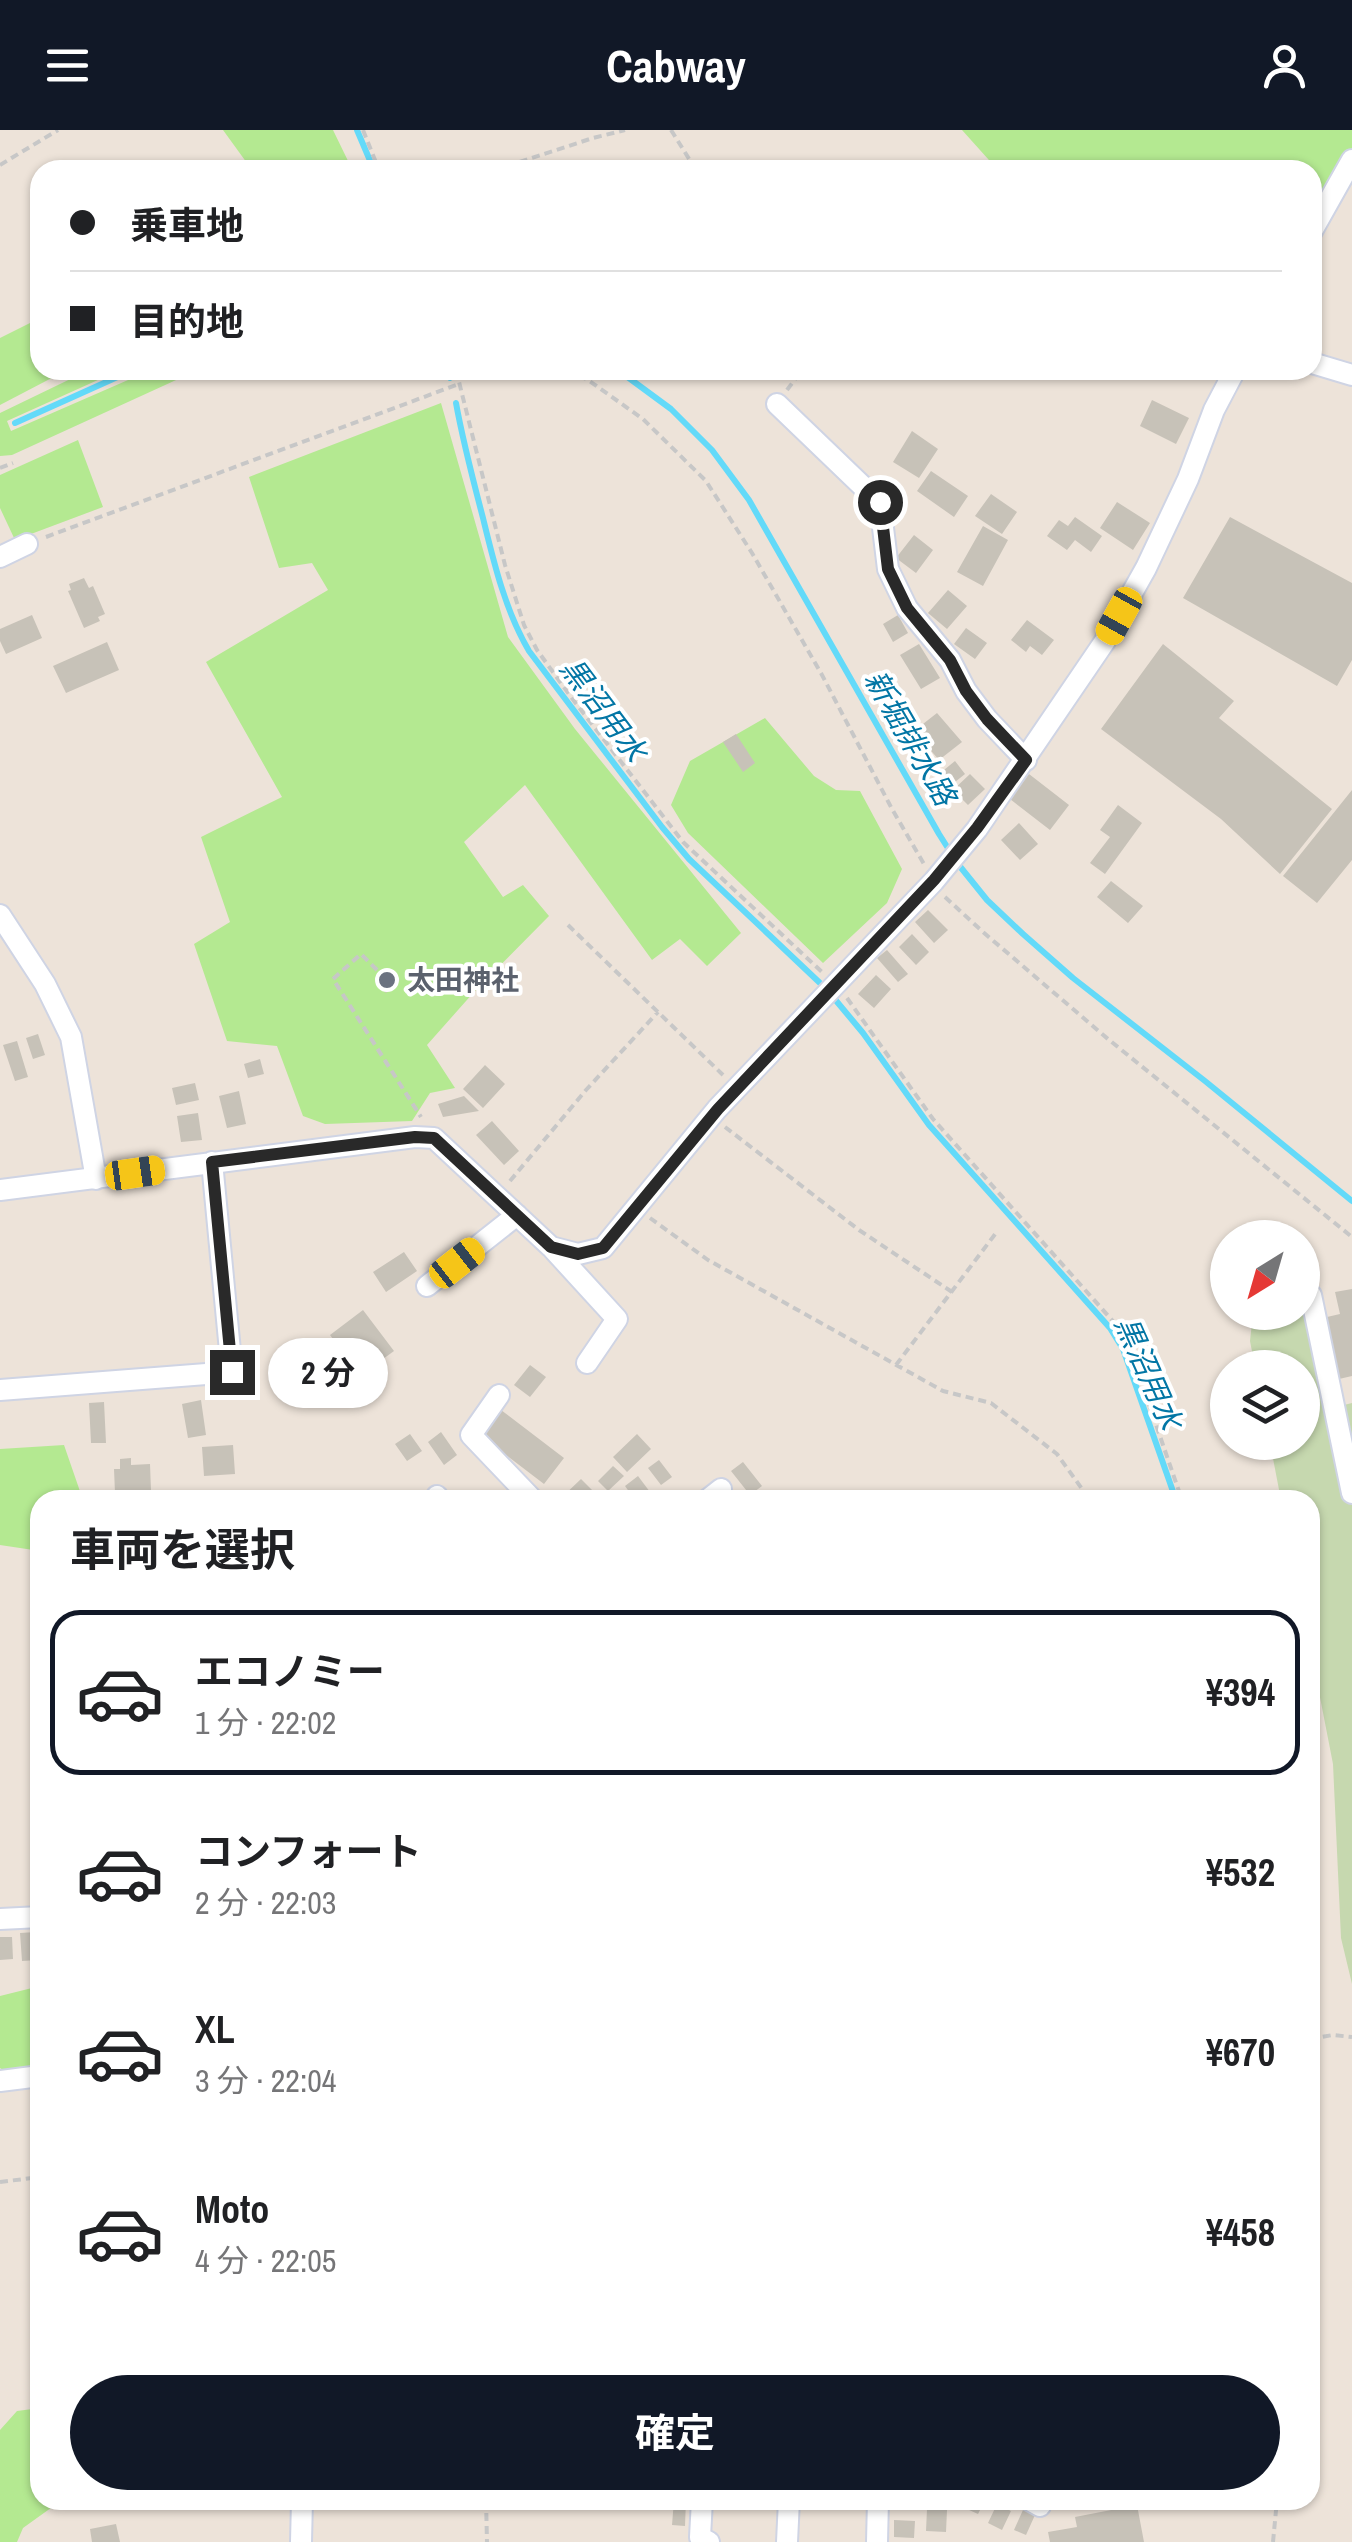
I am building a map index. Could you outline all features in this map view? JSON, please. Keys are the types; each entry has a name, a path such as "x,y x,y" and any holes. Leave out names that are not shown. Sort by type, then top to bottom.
{"street":[{"path":"1322,212 1352,160"},
{"path":"1322,366 1352,375"},
{"path":"551,1247 578,1254 603,1248 712,1116 934,880 977,828 1105,641 1146,568 1230,380"},
{"path":"778,404 880,502 888,569 907,608 950,660 987,719 1026,760"},
{"path":"0,557 27,544"},
{"path":"0,915 45,984 71,1037 96,1179"},
{"path":"0,1190 415,1137 434,1138 551,1247 616,1318 587,1363"},
{"path":"0,1390 232,1372 212,1162"},
{"path":"427,1286 517,1216"},
{"path":"1320,1325 1342,1399 1352,1493"},
{"path":"500,1395 470,1435 523,1490"},
{"path":"0,1919 30,1917"},
{"path":"0,2081 30,2077"},
{"path":"301,2542 302,2510"},
{"path":"702,2510 702,2540"},
{"path":"787,2542 789,2510"},
{"path":"877,2542 878,2510"}],"path":[{"path":"0,165 58,130"},
{"path":"364,130 375,160"},
{"path":"526,160 624,130"},
{"path":"671,130 690,160"},
{"path":"459,380 505,565 524,625 537,650 683,842 824,974"},
{"path":"588,380 644,419 706,481 822,674 892,810 940,892 1122,1050 1352,1237"},
{"path":"27,544 460,383"},
{"path":"0,468 13,462"},
{"path":"568,925 738,1088"},
{"path":"377,970 361,954 333,978 434,1138"},
{"path":"843,992 933,1119 1118,1328 1131,1352 1179,1490"},
{"path":"497,1196 658,1012"},
{"path":"712,1116 859,1230 952,1292"},
{"path":"636,1208 708,1260 943,1391 992,1404 1057,1454 1083,1490"},
{"path":"896,1364 996,1234"},
{"path":"1320,2037 1352,2037"},
{"path":"0,2182 30,2178"},
{"path":"486,2510 487,2542"},
{"path":"1273,2542 1276,2510"}],"green space":[{"path":"223,130 333,130 348,160 245,160"},
{"path":"962,130 1352,130 1352,162 1322,215 1322,160 989,160"},
{"path":"30,323 30,380 48,380 0,405 0,338"},
{"path":"68,380 98,380 7,421 11,431 128,380 176,380 12,455 0,456 0,413"},
{"path":"441,403 508,637 575,729 741,933 707,966 680,939 652,960 525,785 464,842 503,897 523,885 549,916 427,1045 455,1088 430,1093 412,1121 325,1124 303,1116 277,1046 227,1041 194,944 230,922 201,837 282,797 206,662 328,590 312,563 279,568 249,477"},
{"path":"78,440 103,507 15,540 0,508 0,475"},
{"path":"765,718 814,776 836,790 860,791 902,869 887,903 823,963 688,833 671,805 690,761"},
{"path":"1320,1315 1340,1406 1352,1403 1352,1984 1341,1938 1333,1764 1320,1697 1320,1490 1279,1490 1273,1460 1320,1460 1320,1350 1252,1350 1251,1330 1320,1330"},
{"path":"64,1445 80,1490 30,1490 30,1550 0,1545 0,1449"},
{"path":"30,1988 30,2071 9,2074 0,2068 0,1996"},
{"path":"30,2409 30,2510 48,2510 23,2528 17,2542 0,2542 0,2430 17,2411"}],"building":[{"path":"1152,400 1189,418 1176,444 1140,426"},
{"path":"912,431 938,449 919,478 893,462"},
{"path":"931,471 968,496 954,517 917,491"},
{"path":"991,494 1017,512 1002,534 975,516"},
{"path":"1117,502 1150,523 1133,550 1100,528"},
{"path":"1075,517 1102,536 1091,552 1075,540 1067,550 1047,536 1059,520 1068,526"},
{"path":"1230,517 1352,583 1352,660 1337,686 1183,598"},
{"path":"983,526 1008,540 983,586 957,572"},
{"path":"914,535 933,550 916,573 896,558"},
{"path":"84,578 89,588 93,586 105,614 98,617 100,621 84,628 68,591 69,584"},
{"path":"948,590 967,606 947,629 928,613"},
{"path":"32,615 42,638 6,654 0,629"},
{"path":"898,615 908,633 893,642 883,624"},
{"path":"1027,620 1054,640 1042,655 1030,646 1026,652 1011,640"},
{"path":"966,628 987,643 975,659 954,644"},
{"path":"107,642 119,670 66,693 53,666"},
{"path":"919,644 940,678 921,689 900,655"},
{"path":"1163,644 1234,701 1219,718 1332,809 1280,874 1221,819 1101,729"},
{"path":"937,713 962,742 939,760 914,731"},
{"path":"736,734 755,763 743,772 723,742"},
{"path":"955,761 965,774 950,786 939,774"},
{"path":"970,774 985,789 968,805 953,790"},
{"path":"1029,774 1069,805 1050,830 1010,799"},
{"path":"1352,790 1352,860 1317,903 1283,876"},
{"path":"1118,805 1142,823 1105,874 1090,863 1110,837 1100,830"},
{"path":"1019,823 1038,844 1020,860 1001,840"},
{"path":"1111,881 1143,906 1128,923 1097,897"},
{"path":"928,910 948,930 934,943 915,922"},
{"path":"912,934 929,952 916,965 899,947"},
{"path":"887,950 908,974 898,982 877,958"},
{"path":"389,969 400,980 386,993 375,982"},
{"path":"876,975 891,989 874,1008 858,994"},
{"path":"38,1034 45,1055 33,1059 26,1038"},
{"path":"17,1041 28,1077 15,1081 3,1045"},
{"path":"260,1059 264,1074 248,1078 244,1064"},
{"path":"485,1065 505,1084 483,1108 463,1089"},
{"path":"195,1083 199,1100 176,1105 172,1088"},
{"path":"239,1091 246,1124 227,1128 219,1096"},
{"path":"464,1096 479,1111 443,1117 438,1104"},
{"path":"198,1113 202,1140 181,1142 177,1116"},
{"path":"492,1121 519,1151 504,1165 476,1135"},
{"path":"404,1252 417,1271 386,1292 373,1272"},
{"path":"1352,1289 1352,1376 1339,1379 1327,1317 1340,1314 1335,1292"},
{"path":"363,1310 394,1351 372,1367 350,1338 339,1347 330,1335"},
{"path":"530,1365 546,1377 530,1397 514,1385"},
{"path":"201,1400 206,1435 188,1438 182,1404"},
{"path":"104,1402 106,1443 91,1443 89,1403"},
{"path":"501,1410 564,1458 544,1484 481,1436"},
{"path":"441,1432 457,1455 444,1465 428,1442"},
{"path":"410,1434 422,1451 407,1461 395,1444"},
{"path":"637,1434 651,1449 627,1472 613,1457"},
{"path":"233,1445 235,1474 204,1476 202,1447"},
{"path":"131,1458 131,1465 150,1464 151,1490 115,1490 114,1469 120,1469 120,1459"},
{"path":"659,1460 672,1477 661,1485 648,1468"},
{"path":"743,1462 762,1486 746,1490 731,1471"},
{"path":"613,1466 624,1476 609,1490 598,1481"},
{"path":"638,1476 648,1490 628,1490 625,1486"},
{"path":"581,1479 592,1490 569,1490"},
{"path":"30,1932 30,1960 22,1961 20,1933"},
{"path":"0,1937 12,1937 13,1959 0,1960"},
{"path":"673,2510 686,2510 685,2526 672,2525"},
{"path":"927,2510 947,2510 946,2532 926,2531"},
{"path":"994,2510 1011,2511 1002,2530 988,2523"},
{"path":"1023,2510 1035,2515 1026,2535 1014,2530"},
{"path":"1138,2510 1144,2542 1050,2542 1048,2532 1077,2527 1075,2517"},
{"path":"894,2520 915,2521 914,2538 894,2537"},
{"path":"116,2524 120,2542 92,2542 90,2529"}],"waterway":[{"name":"黒沼用水","path":"357,130 370,160"},
{"name":"新堀排水路","path":"15,423 111,380"},
{"name":"新堀排水路","path":"632,380 671,409 712,450 749,500 939,834 987,900 1073,978 1352,1201"},
{"name":"黒沼用水","path":"456,403 496,569 529,651 689,859 820,983"},
{"name":"黒沼用水","path":"833,997 929,1125 1110,1328 1123,1349 1172,1490"}],"place":[{"name":"太田神社","path":"387,980"}],"route":[{"path":"232,1372 212,1162 415,1137 434,1138 551,1247 578,1254 603,1248 718,1109 934,880 977,828 1026,760 987,719 950,660 907,608 888,569 880,502"}]}
